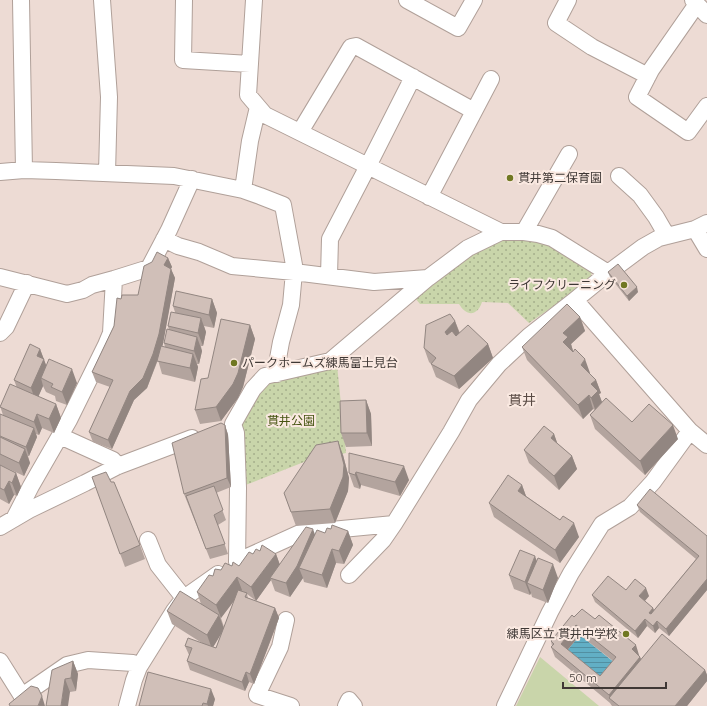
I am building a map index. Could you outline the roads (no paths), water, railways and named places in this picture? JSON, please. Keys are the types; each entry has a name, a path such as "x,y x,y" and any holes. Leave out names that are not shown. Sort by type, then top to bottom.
{"street":[{"path":"21,0 24,170"},
{"path":"102,0 109,97 107,173"},
{"path":"184,0 183,60 250,64"},
{"path":"254,0 248,95 265,114 501,232"},
{"path":"407,0 458,28 474,0"},
{"path":"568,0 556,23 592,47 648,76"},
{"path":"699,6 650,70 637,96 688,132 707,106"},
{"path":"300,132 351,47 356,46 474,111"},
{"path":"329,276 330,239 413,77"},
{"path":"429,197 491,79"},
{"path":"243,190 250,141 258,107"},
{"path":"524,232 569,154"},
{"path":"0,172 24,170 174,176 243,190 283,205 294,272 291,305 281,342 277,364 277,374"},
{"path":"619,176 640,195 656,216 668,236"},
{"path":"0,277 67,294 149,268 192,179"},
{"path":"349,575 383,540 394,524 469,400 499,364 529,336 608,273 643,247 660,238 701,226 707,249"},
{"path":"0,527 29,510 118,466 218,429 266,376 330,362 428,278 468,248 501,232 524,232 552,238 608,273"},
{"path":"164,239 178,246 198,252 232,266 374,282 428,278"},
{"path":"14,519 60,436 81,380 106,345 111,333 114,279"},
{"path":"0,333 6,327 27,283"},
{"path":"575,300 690,432 707,445"},
{"path":"218,429 236,433 238,488 237,562"},
{"path":"505,706 550,612 571,573 602,524 630,507 653,482 690,432"},
{"path":"60,436 113,460 118,466"},
{"path":"127,706 139,667 174,611 184,598 237,562 300,533 394,524"},
{"path":"148,540 158,565 184,598"},
{"path":"286,620 280,647 257,694 291,706"},
{"path":"10,706 22,696 68,665 88,660 133,663 139,667"},
{"path":"0,661 22,696"},
{"path":"346,706 349,700 354,706"}],"water":[{"path":"580,635 620,667 604,686 564,654"}],"place":[{"name":"貫井第二保育園","path":"510,178"},
{"name":"ライフクリーニング","path":"624,285"},
{"name":"パークホームズ練馬富士見台","path":"234,363"},
{"name":"練馬区立 貫井中学校","path":"626,634"}],"district":[{"name":"貫井","path":"522,400"}],"park label":[{"name":"貫井公園","path":"291,421"}]}
